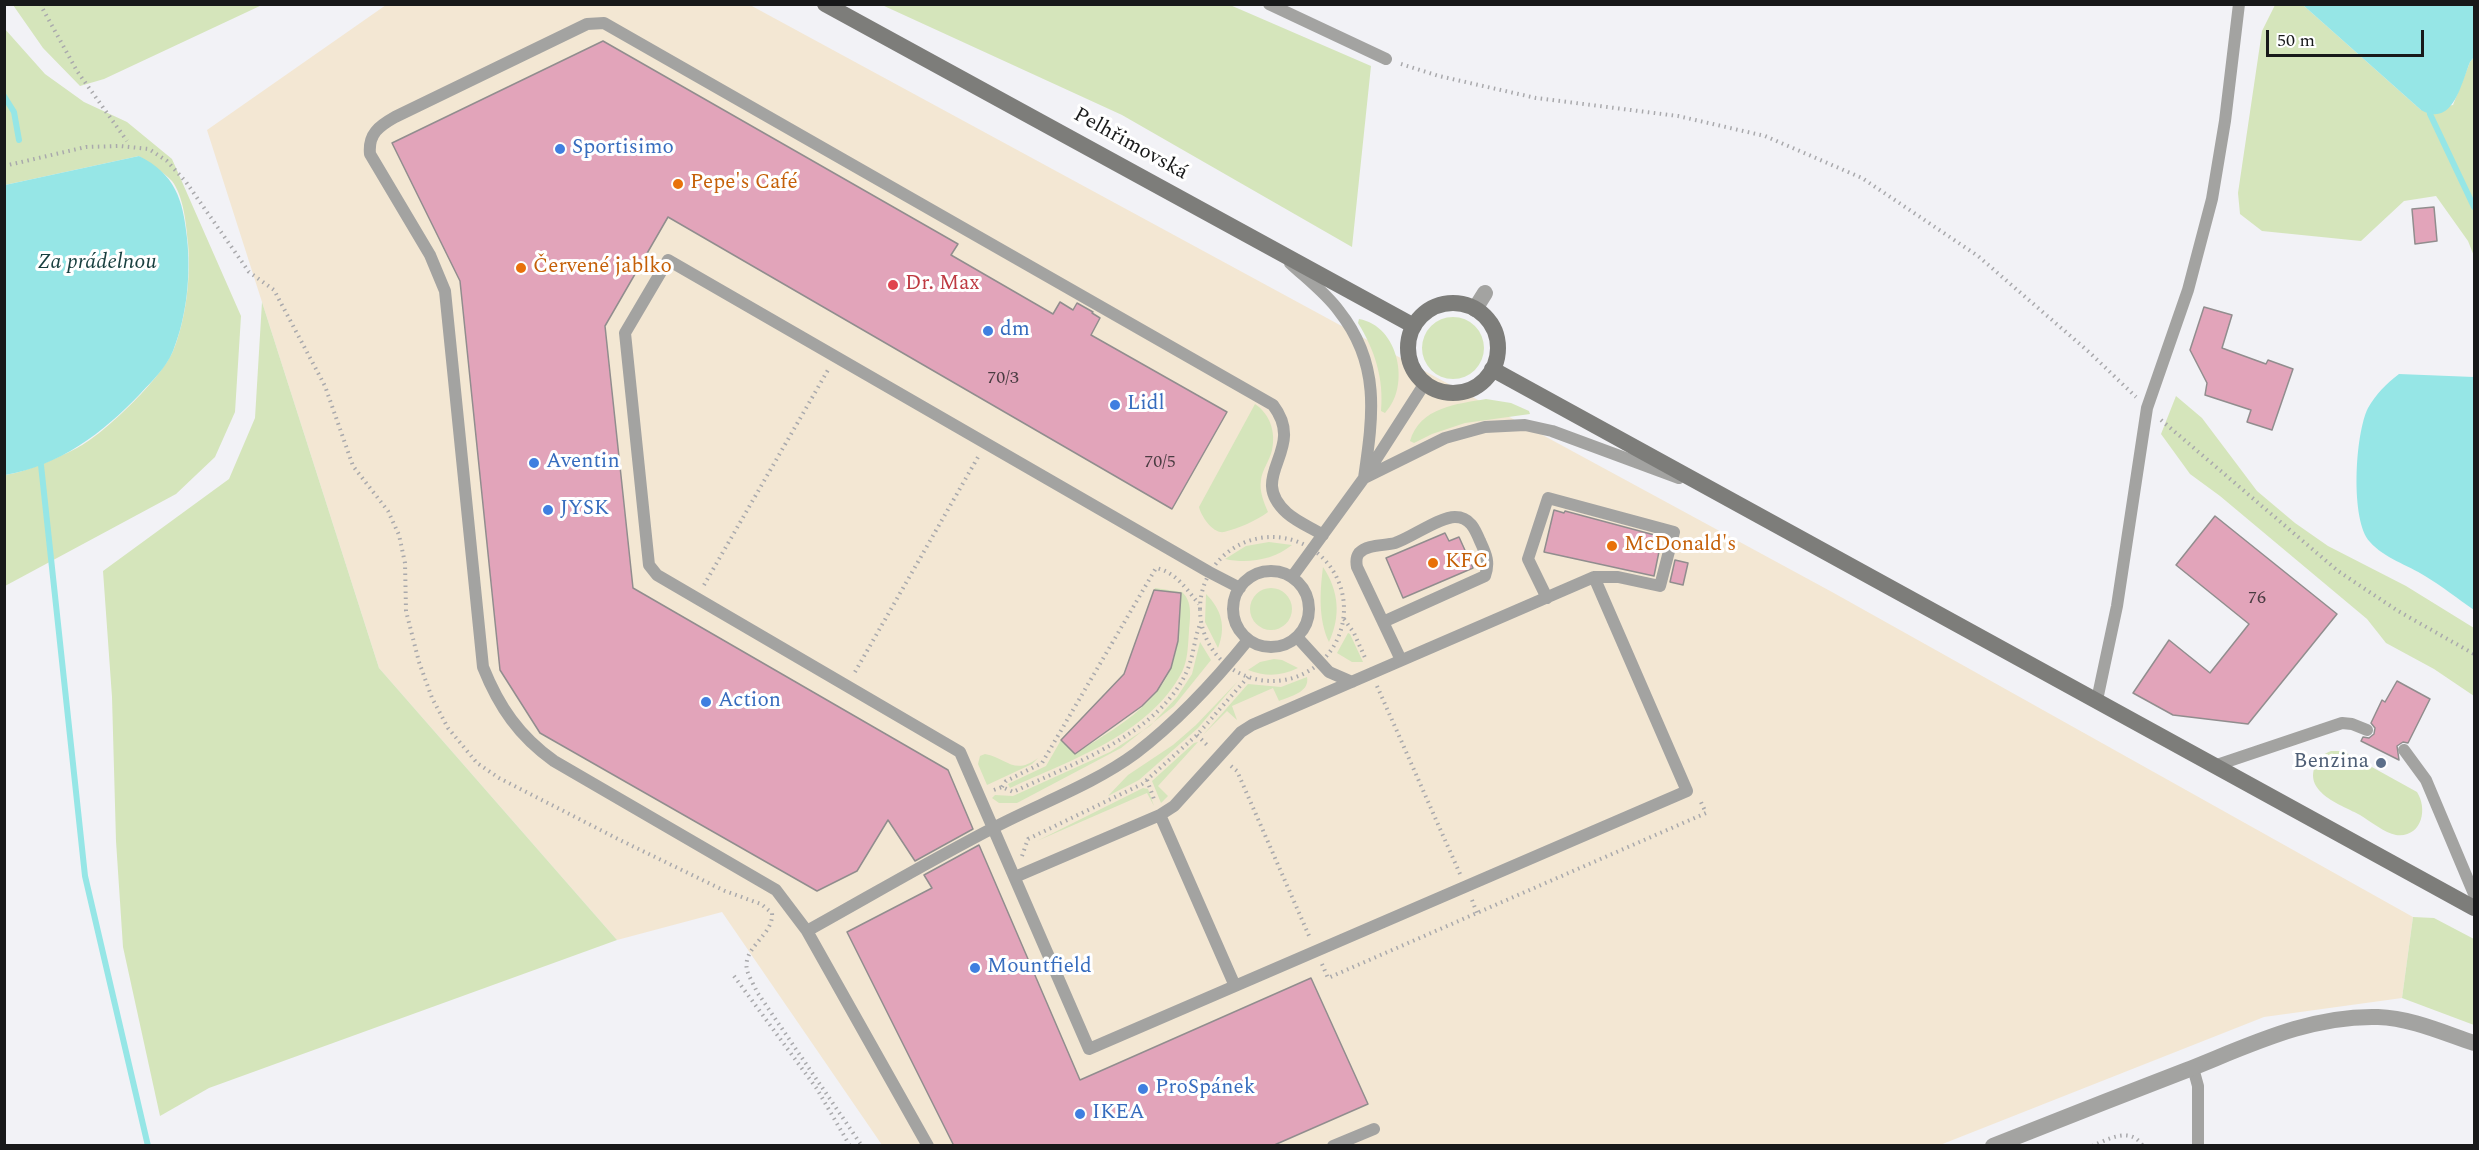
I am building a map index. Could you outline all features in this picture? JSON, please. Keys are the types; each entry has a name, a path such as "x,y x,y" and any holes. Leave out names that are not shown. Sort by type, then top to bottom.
{"main road":[{"name":"Pelhřimovská","path":"825,4 1414,326"},
{"path":"1464,304 1475,309 1491,325 1496,336 1496,358 1492,369 1479,384 1462,392 1436,390 1416,374 1411,363 1409,344 1414,326 1430,309 1440,305 1464,304"},
{"path":"1492,369 2475,908"}],"street":[{"path":"1475,309 1485,293"},
{"path":"1993,1146 2193,1068 2252,1042 2312,1023 2342,1018 2380,1017 2426,1026 2475,1043"}],"lane":[{"path":"1269,4 1386,59"},
{"path":"2097,699 2117,606 2147,408 2188,290 2212,199 2225,121 2239,4"},
{"path":"928,1146 807,931 776,890 554,761 532,745 514,725 496,698 483,667 445,291 430,255 370,154 369,145 372,135 381,125 587,24 604,23 1273,405 1284,423 1285,439 1270,482 1275,500 1288,514 1323,535"},
{"path":"1280,253 1339,309 1355,334 1364,354 1371,384 1372,411 1364,478"},
{"path":"1240,588 668,260 626,333 649,565 667,583 960,752 1089,1049 1687,791 1594,577"},
{"path":"1292,578 1364,478 1425,383"},
{"path":"1364,478 1445,438 1485,428 1525,425 1552,431 1722,494"},
{"path":"1015,877 1161,814 1174,806 1241,732 1252,724 1352,682 1401,660 1546,598 1594,577 1618,577 1660,586 1674,532 1548,498 1528,559 1546,598"},
{"path":"1383,622 1485,576 1489,566 1487,556 1474,526 1466,519 1454,517 1396,543 1373,546 1359,553 1356,561 1357,567 1383,622 1401,660"},
{"path":"1258,573 1282,573 1292,578 1301,585 1309,606 1308,618 1297,637 1290,643 1273,648 1248,640 1236,625 1234,615 1235,596 1240,588 1258,573"},
{"path":"1297,637 1329,672 1352,682"},
{"path":"807,931 993,828 1086,782 1134,754 1174,722 1248,640"},
{"path":"2217,765 2342,723 2367,730"},
{"path":"2404,750 2426,780 2475,894"},
{"path":"1161,814 1235,986"},
{"path":"2193,1068 2198,1086 2198,1146"},
{"path":"1333,1146 1374,1129"}],"path":[{"path":"40,4 77,71 127,141"},
{"path":"1386,59 1439,76 1536,98 1678,116 1766,136 1862,178 1978,256 2089,352 2147,408 2338,571 2398,611 2475,654"},
{"path":"696,600 836,357"},
{"path":"846,686 986,444"},
{"path":"1264,536 1290,538 1313,548 1325,559 1338,579 1345,602 1340,635 1332,650 1321,663 1299,676 1273,681 1248,677 1227,665 1215,653 1206,638 1201,622 1202,588 1219,558 1248,540 1264,536"},
{"path":"979,796 1002,787 1006,780 1042,763 1156,568 1164,569 1180,581 1200,605"},
{"path":"1344,618 1354,633 1477,913"},
{"path":"1002,787 1013,792 1109,747 1147,720 1173,694 1188,670 1195,635 1201,622"},
{"path":"1197,735 1237,771 1328,978 1706,813 1698,795 1687,791"},
{"path":"734,975 817,1089 850,1146"},
{"path":"2093,1145 2121,1135 2136,1137 2143,1146"}],"shaded area":[{"path":"386,5 750,5 1832,592 2413,917 2402,998 2264,1017 1940,1145 882,1145 722,912 617,940 379,668 207,130"}],"green space":[{"path":"13,5 262,5 104,79 80,86 43,48"},
{"path":"882,5 1230,5 1371,66 1352,247 1122,115"},
{"path":"2275,5 2303,5 2421,110 2453,105 2474,57 2474,256 2468,241 2436,196 2404,201 2361,241 2262,231 2240,214 2238,193 2262,31"},
{"path":"4,28 45,74 84,102 127,122 172,159 241,316 235,412 215,457 176,494 5,586 5,475 42,464 88,441 131,405 157,376 167,363 178,339 188,284 189,256 184,211 176,187 165,174 139,156 5,185"},
{"path":"262,302 379,668 617,940 209,1088 160,1116 123,947 116,841 112,697 103,571 229,479 255,418"},
{"path":"1447,317 1459,317 1475,326 1482,336 1484,348 1482,360 1475,370 1459,379 1447,379 1436,374 1427,365 1422,354 1422,342 1427,331 1436,322"},
{"path":"1359,319 1373,324 1384,333 1397,358 1398,388 1385,413 1381,411 1380,376 1374,354 1358,323"},
{"path":"2176,396 2202,418 2257,491 2295,523 2328,546 2406,586 2474,628 2474,696 2434,669 2386,643 2367,619 2220,496 2190,474 2161,434"},
{"path":"1486,399 1511,403 1529,411 1530,414 1465,423 1432,434 1414,443 1410,441 1422,421 1431,414 1452,406"},
{"path":"1255,404 1268,418 1273,437 1270,458 1263,472 1261,484 1262,497 1268,512 1241,526 1220,532 1208,524 1199,507"},
{"path":"1269,542 1292,545 1277,554 1251,561 1225,559 1246,546"},
{"path":"1323,567 1335,594 1337,613 1329,642 1321,614"},
{"path":"1155,588 1182,592 1188,600 1190,610 1185,662 1182,672 1168,694 1150,713 1106,743 1010,788 1008,784 1046,766 1061,740 1075,754 1134,714 1159,689 1168,675 1176,651 1181,594 1154,590"},
{"path":"1271,588 1286,594 1292,609 1286,624 1271,630 1256,624 1250,609 1256,594"},
{"path":"1206,594 1216,606 1221,619 1222,633 1218,648 1205,622"},
{"path":"1348,633 1363,662 1352,662 1337,653"},
{"path":"1200,642 1211,660 1174,706 1153,722 1177,697 1192,674"},
{"path":"1282,660 1298,668 1273,675 1248,670 1260,662"},
{"path":"1307,677 1303,690 1279,701 1273,688 1232,706 1237,720 1227,711 1203,735 1248,684 1281,687"},
{"path":"1238,681 1198,728 1139,780 1108,796 1128,775 1173,745 1196,725"},
{"path":"1143,730 1121,748 1017,803 999,803 992,798 995,795 1013,796 1110,752"},
{"path":"1198,742 1158,786 1168,796 1161,803 1152,781 1194,743"},
{"path":"2331,751 2343,751 2417,792 2422,814 2417,827 2405,835 2392,834 2320,791 2313,775 2315,766 2321,757"},
{"path":"985,754 1016,766 1023,766 1038,758 1032,764 987,785 978,764 980,756"},
{"path":"1143,788 1148,789 1154,806 1147,793 1037,841"},
{"path":"2413,917 2434,918 2474,939 2474,1025 2402,998"}],"water":[{"path":"2303,5 2474,5 2474,57 2454,101 2448,109 2441,113 2432,114 2421,110"},
{"name":"Za prádelnou","path":"139,156 161,171 169,180 183,211 188,252 187,295 182,324 173,351 163,369 126,408 79,446 44,464 5,475 5,185"},
{"path":"2399,374 2474,377 2474,610 2431,580 2382,553 2370,542 2359,516 2358,456 2364,420 2374,398"}],"building":[{"name":"Aventin","path":"603,41 958,244 951,255 1053,314 1060,302 1073,310 1077,303 1093,312 1100,318 1091,335 1227,412 1172,509 668,217 605,326 633,588 948,770 973,829 915,861 888,820 857,871 817,891 540,733 500,670 460,281 392,143"},
{"path":"2434,207 2437,241 2415,244 2412,209"},
{"path":"2204,307 2232,315 2222,348 2266,364 2268,360 2293,369 2272,430 2247,422 2251,410 2205,395 2207,383 2190,350"},
{"path":"1554,510 1662,537 1654,576 1544,552"},
{"path":"2215,516 2337,614 2248,724 2173,715 2133,693 2169,640 2210,673 2249,624 2176,565"},
{"path":"1445,533 1449,541 1459,537 1473,568 1403,598 1386,558"},
{"path":"1675,560 1688,563 1683,585 1670,582"},
{"path":"1154,590 1181,593 1178,641 1171,668 1157,691 1142,706 1075,754 1061,740 1124,674"},
{"path":"2397,681 2430,699 2408,743 2403,742 2397,746 2399,760 2361,741 2363,737 2369,738 2374,734 2375,728 2371,723 2382,700 2385,702"},
{"path":"979,845 1080,1080 1311,978 1368,1104 1272,1146 954,1146 847,932 932,888 924,875"}],"waterway":[{"path":"4,96 14,112 19,140"},
{"path":"2429,107 2430,114 2474,207"},
{"path":"41,465 85,876 148,1146"}],"place":[{"name":"Sportisimo","path":"560,149"},
{"name":"Pepe's Café","path":"678,184"},
{"name":"Červené jablko","path":"521,268"},
{"name":"Dr. Max","path":"893,285"},
{"name":"dm","path":"988,331"},
{"name":"Lidl","path":"1115,405"},
{"name":"Aventin","path":"534,463"},
{"name":"JYSK","path":"548,510"},
{"name":"McDonald's","path":"1612,546"},
{"name":"KFC","path":"1433,563"},
{"name":"Action","path":"706,702"},
{"name":"Benzina","path":"2381,763"},
{"name":"Mountfield","path":"975,968"},
{"name":"ProSpánek","path":"1143,1089"},
{"name":"IKEA","path":"1080,1114"}]}
